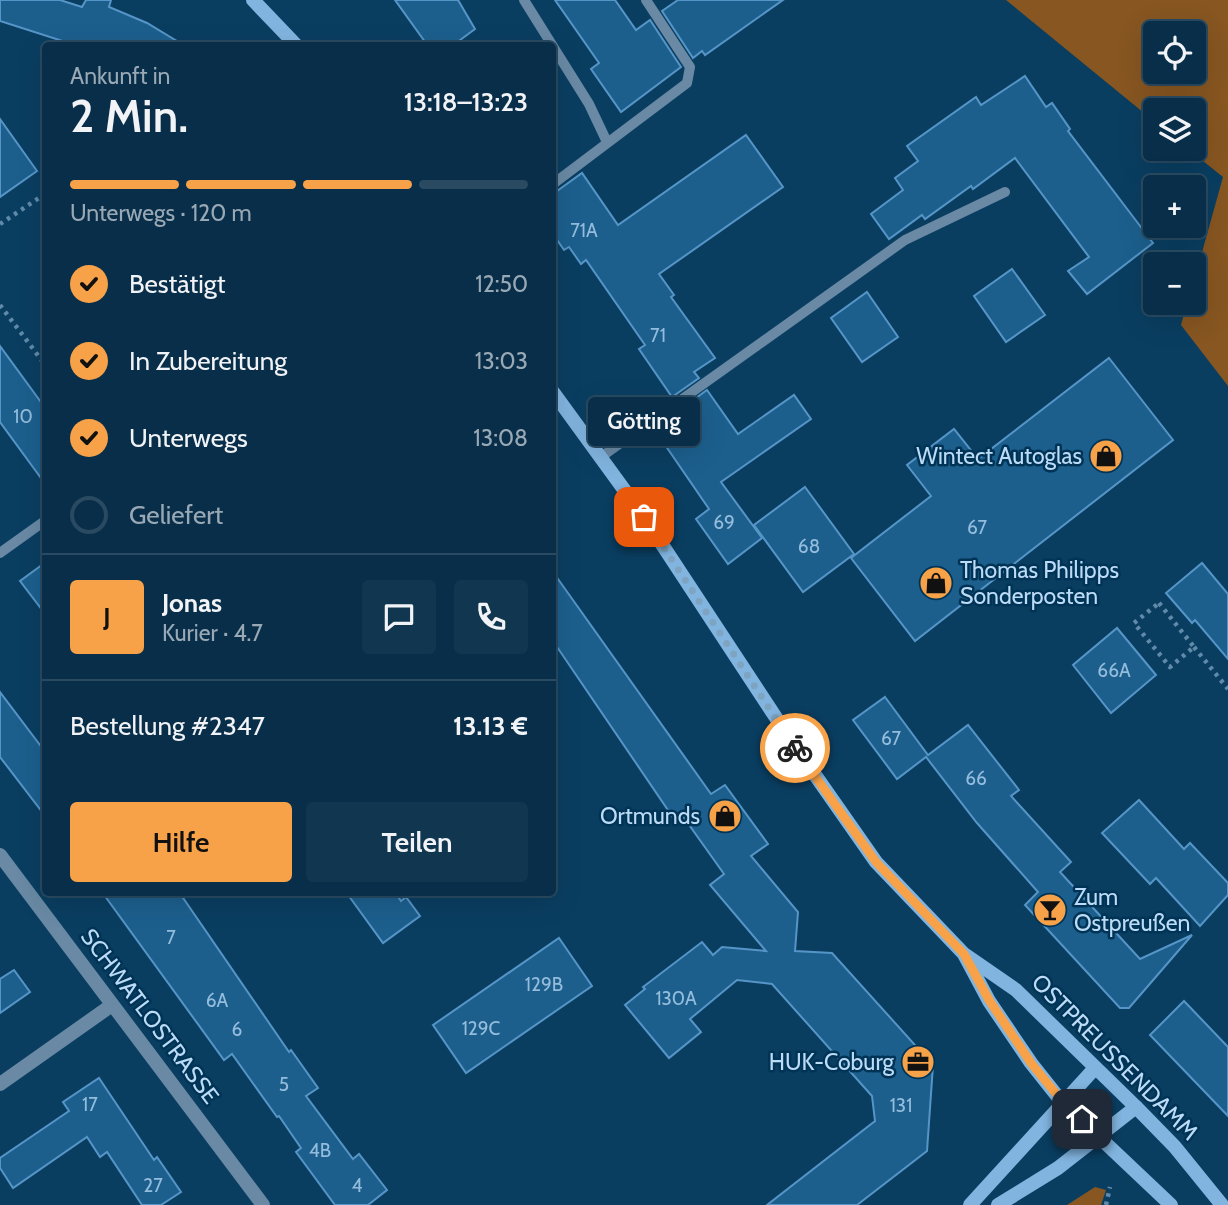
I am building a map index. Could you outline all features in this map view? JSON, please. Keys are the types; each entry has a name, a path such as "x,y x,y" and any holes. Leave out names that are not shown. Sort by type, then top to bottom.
{"main road":[{"path":"253,0 293,42"},
{"name":"OSTPREUSSENDAMM","path":"556,396 674,561 849,827 906,897 964,954 1016,990 1175,1147 1222,1205"},
{"name":"OSTPREUSSENDAMM","path":"964,954 989,1000 1031,1063 1062,1101 1102,1136 1171,1205"},
{"path":"970,1205 1062,1101 1095,1068"},
{"path":"998,1205 1102,1136 1136,1107"}],"street":[{"name":"SCHWATLOSTRASSE","path":"0,855 263,1205"},
{"path":"0,1084 113,1004"}],"lane":[{"path":"524,0 550,42"},
{"path":"556,182 687,83 691,74 690,66 646,0"},
{"path":"556,51 589,104 607,142"},
{"path":"601,457 905,240 1005,192"},
{"path":"0,552 42,523"}],"path":[{"path":"0,224 39,198 42,202"},
{"path":"0,305 42,361"},
{"path":"1194,647 1170,667 1134,623 1158,603 1228,688"},
{"path":"1089,1034 1094,1030"},
{"path":"1106,1205 1110,1187"}],"shaded area":[{"path":"1006,0 1228,0 1228,386 1181,325 1184,315 1206,315 1206,252 1202,252 1223,177 1203,161 1206,161 1206,98 1143,98 1143,112"},
{"path":"1095,1187 1106,1190 1101,1205 1067,1205"}],"building":[{"path":"0,0 60,0 82,7 86,0 111,0 109,7 147,23 178,42 66,42 0,21"},
{"path":"395,0 458,0 475,29 457,42 425,42"},
{"path":"555,0 615,0 636,30 650,20 681,67 621,112 591,69 599,63"},
{"path":"678,0 783,0 705,55 702,51 693,58 662,11"},
{"path":"1025,76 1046,107 1052,103 1070,129 1068,131 1143,230 1143,238 1149,238 1153,243 1087,294 1068,271 1089,257 1015,158 973,189 971,186 925,219 922,215 889,239 871,214 903,190 895,178 918,161 907,146 976,97 981,105"},
{"path":"0,119 37,171 0,197"},
{"path":"746,135 783,187 659,274 674,295 671,297 715,358 694,372 699,378 672,397 639,349 645,345 586,260 581,264 569,247 564,250 556,238 556,192 582,173 618,225"},
{"path":"1012,269 1045,315 1006,342 974,296"},
{"path":"867,292 898,337 862,362 831,318"},
{"path":"0,346 42,404 42,480 0,422"},
{"path":"1109,358 1173,440 915,641 851,558 931,496 907,465 954,429 978,459"},
{"path":"707,390 738,434 794,395 811,419 721,482 762,538 728,564 696,519 709,509 661,439 688,420 681,409"},
{"path":"805,487 854,554 803,592 754,525"},
{"path":"1202,563 1228,594 1228,659 1195,620 1192,623 1166,593"},
{"path":"42,565 42,610 20,581"},
{"path":"556,576 711,794 725,785 768,844 751,856 798,912 795,951 832,953 933,1065 927,1151 857,1205 767,1205 875,1121 872,1096 772,984 737,980 690,1019 701,1032 669,1058 625,1005 645,989 643,987 702,942 713,955 722,947 766,951 710,885 724,874 682,815 674,819 556,645"},
{"path":"1117,628 1156,675 1111,713 1073,665"},
{"path":"0,692 42,748 42,812 0,757"},
{"path":"885,697 928,755 968,725 1019,790 1011,796 1071,862 1060,872 1140,959 1192,935 1129,1008 1120,1008 1025,905 1038,892 977,823 926,757 897,779 853,720"},
{"path":"1139,800 1184,849 1190,843 1228,883 1228,895 1200,926 1156,878 1150,884 1102,833"},
{"path":"105,896 182,896 289,1052 291,1050 318,1088 306,1096 353,1159 359,1154 387,1190 368,1205 335,1205 296,1152 301,1148 232,1054 224,1060"},
{"path":"349,896 398,896 401,901 406,897 420,916 383,943"},
{"path":"559,938 592,986 466,1073 433,1025"},
{"path":"14,970 30,992 0,1013 0,979"},
{"path":"1184,1001 1228,1047 1228,1116 1150,1035"},
{"path":"99,1078 154,1160 157,1157 181,1192 161,1205 142,1205 107,1152 100,1157 87,1137 13,1188 0,1168 0,1158 69,1111 63,1102"}],"way so far":[{"path":"644,517 795,748"}],"place":[{"name":"Wintect Autoglas","path":"1106,456"},
{"name":"Götting","path":"644,517"},
{"name":"Thomas Philipps Sonderposten","path":"936,583"},
{"name":"Ortmunds","path":"725,816"},
{"name":"Zum Ostpreußen","path":"1050,910"},
{"name":"HUK-Coburg","path":"918,1062"}],"route":[{"path":"795,748 876,862 906,897 964,954 989,1000 1031,1063 1062,1101 1082,1119"}]}
